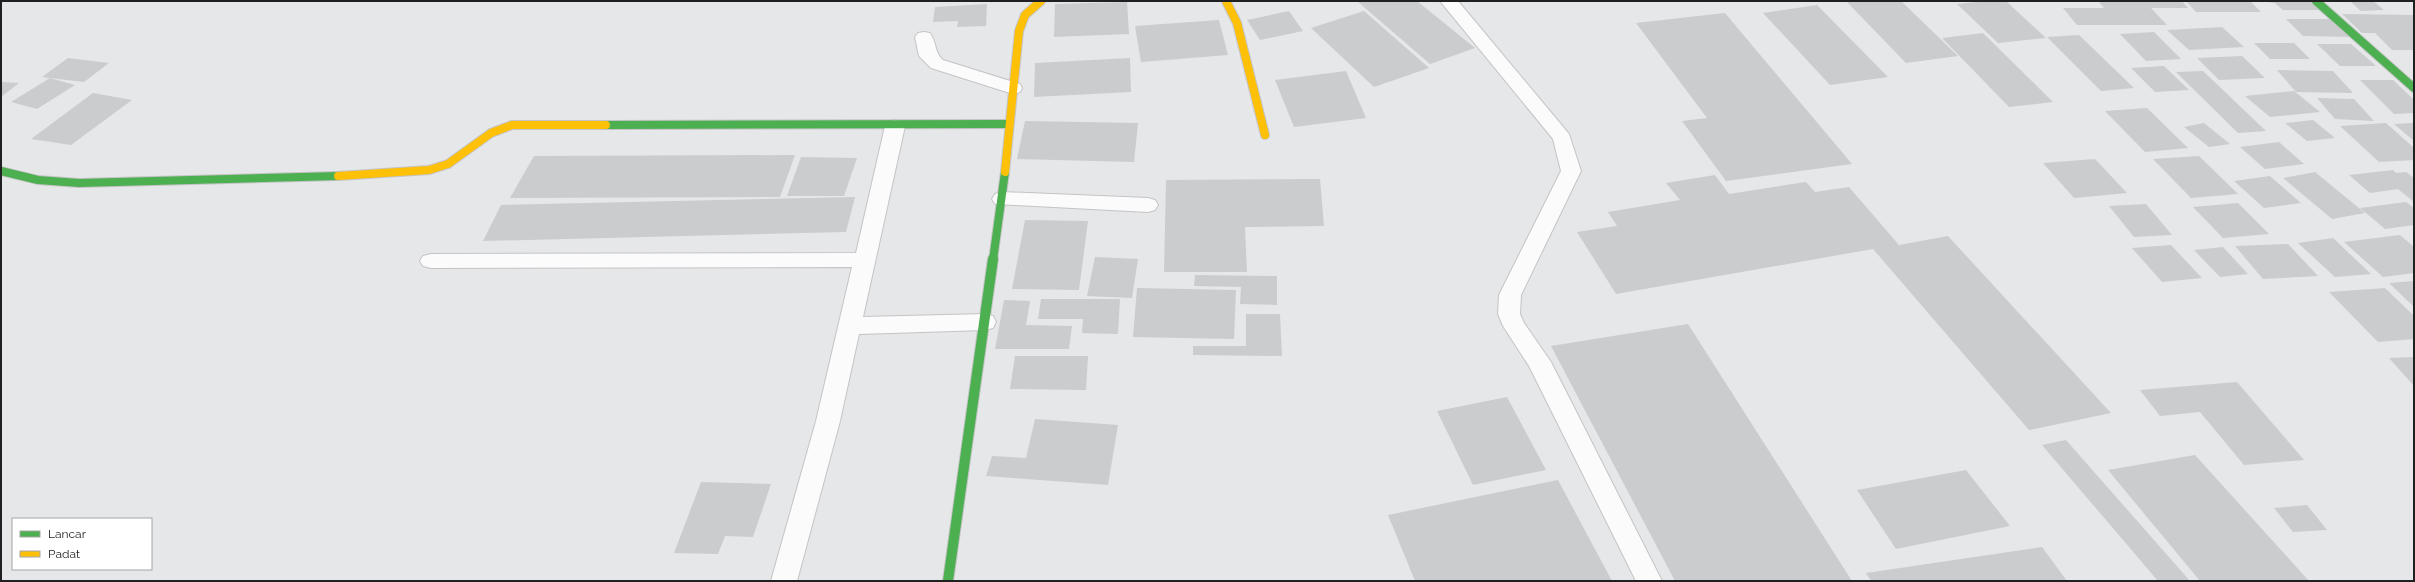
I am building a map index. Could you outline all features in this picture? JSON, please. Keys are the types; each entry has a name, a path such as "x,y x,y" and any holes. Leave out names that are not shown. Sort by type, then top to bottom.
{"street":[{"path":"948,581 986,322 1002,199 1008,124 1019,31 1025,15 1041,1"},
{"path":"1226,1 1237,23 1265,135"},
{"path":"1448,1 1562,138 1571,171 1510,295 1509,314 1514,326 1539,362 1649,581"},
{"path":"2316,1 2414,88"},
{"path":"924,37 928,56 937,64 1013,88"},
{"path":"1,171 38,180 79,183 377,175 429,170 448,164 491,133 512,126 895,126 1008,124"},
{"path":"784,581 828,421 895,126"},
{"path":"1002,199 1148,205"},
{"path":"431,261 864,260"},
{"path":"850,326 986,322"}],"building":[{"path":"1357,1 1417,1 1475,48 1430,64"},
{"path":"1846,1 1901,1 1958,56 1906,63"},
{"path":"2006,1 2046,38 1998,43 1957,4"},
{"path":"2098,1 2182,1 2188,8 2151,8 2167,25 2077,25 2063,8 2104,8"},
{"path":"2186,1 2250,1 2261,12 2196,12"},
{"path":"2259,1 2311,1 2320,10 2283,10 2275,3"},
{"path":"2350,1 2373,1 2384,10 2361,11"},
{"path":"1127,2 1129,34 1054,37 1055,4"},
{"path":"987,4 986,26 957,27 958,21 933,22 935,7"},
{"path":"1817,5 1888,77 1830,85 1763,13"},
{"path":"1289,11 1303,31 1260,40 1247,20"},
{"path":"1364,11 1429,68 1374,87 1311,28"},
{"path":"1725,13 1852,164 1726,181 1682,121 1707,118 1636,23"},
{"path":"2342,14 2414,15 2414,50 2392,50 2375,33 2362,33"},
{"path":"2286,19 2335,19 2353,37 2303,36"},
{"path":"1219,20 1228,55 1141,62 1135,26"},
{"path":"2222,27 2244,47 2189,50 2167,30"},
{"path":"2154,32 2181,59 2146,61 2120,34"},
{"path":"1983,33 2053,102 2009,107 1942,38"},
{"path":"2079,35 2134,88 2101,91 2047,37"},
{"path":"2254,43 2294,43 2310,59 2270,59"},
{"path":"2317,44 2351,44 2376,66 2340,66"},
{"path":"2242,56 2265,78 2219,80 2197,58"},
{"path":"68,58 109,63 84,82 42,77"},
{"path":"1130,58 1131,92 1034,97 1035,63"},
{"path":"2164,66 2189,90 2155,92 2131,68"},
{"path":"2277,70 2333,71 2353,93 2296,92"},
{"path":"1346,71 1366,118 1294,127 1275,80"},
{"path":"2203,71 2266,131 2238,133 2176,72"},
{"path":"50,78 75,85 37,109 11,102"},
{"path":"2360,80 2393,80 2414,100 2414,113 2394,114"},
{"path":"1,82 19,83 1,97"},
{"path":"2294,91 2320,112 2270,117 2245,96"},
{"path":"93,93 132,100 71,145 31,139"},
{"path":"2317,98 2354,99 2374,121 2335,119"},
{"path":"2147,108 2188,148 2145,152 2105,111"},
{"path":"2313,120 2335,138 2307,141 2285,123"},
{"path":"1025,121 1138,123 1134,162 1017,159"},
{"path":"2204,123 2230,144 2209,147 2184,127"},
{"path":"2386,123 2414,148 2414,160 2379,162 2340,126"},
{"path":"2414,123 2414,141 2394,124"},
{"path":"2279,142 2304,164 2265,169 2240,147"},
{"path":"795,155 780,197 510,198 534,156"},
{"path":"2199,156 2238,194 2191,198 2153,159"},
{"path":"801,157 857,158 844,196 787,196"},
{"path":"2095,159 2127,193 2074,198 2043,163"},
{"path":"2393,170 2396,173 2406,172 2414,178 2414,202 2398,189 2370,193 2349,175"},
{"path":"2315,172 2365,213 2332,219 2283,178"},
{"path":"1715,175 1729,194 1806,182 1815,192 1849,187 1899,245 1948,236 2111,413 2029,430 1873,249 1616,294 1577,232 1617,226 1608,212 1680,200 1666,183"},
{"path":"2270,176 2301,203 2264,208 2234,181"},
{"path":"1320,179 1324,226 1245,227 1247,272 1164,272 1166,180"},
{"path":"855,197 846,232 483,241 501,205"},
{"path":"2406,202 2414,208 2414,225 2385,229 2360,208"},
{"path":"2238,203 2269,234 2223,238 2193,207"},
{"path":"2146,204 2172,235 2134,237 2109,206"},
{"path":"1025,220 1088,221 1079,290 1012,289"},
{"path":"2400,235 2414,247 2414,273 2383,277 2344,242"},
{"path":"2333,238 2371,274 2335,277 2298,243"},
{"path":"2288,244 2318,276 2263,279 2235,246"},
{"path":"2171,245 2202,278 2162,282 2132,248"},
{"path":"2223,247 2248,274 2220,277 2194,250"},
{"path":"1095,257 1138,259 1132,298 1087,296"},
{"path":"1195,275 1277,276 1277,305 1240,304 1241,287 1194,286"},
{"path":"2414,281 2414,307 2389,283"},
{"path":"1137,288 1236,290 1234,339 1133,337"},
{"path":"2385,288 2414,316 2414,339 2378,342 2329,292"},
{"path":"1041,299 1120,299 1118,334 1082,333 1083,319 1038,319"},
{"path":"1004,300 1030,301 1026,325 1072,326 1069,349 995,349"},
{"path":"1246,314 1280,314 1282,356 1193,355 1193,346 1246,346"},
{"path":"1688,324 1852,581 1675,581 1551,346"},
{"path":"1015,356 1088,356 1086,390 1010,389"},
{"path":"2414,357 2414,386 2389,358"},
{"path":"2237,382 2304,460 2244,465 2200,412 2160,416 2140,390"},
{"path":"1507,397 1546,470 1473,485 1437,411"},
{"path":"1035,419 1118,425 1108,485 986,476 992,456 1026,458"},
{"path":"2066,440 2190,581 2158,581 2042,445"},
{"path":"2195,455 2309,581 2200,581 2108,470"},
{"path":"1966,470 2010,526 1896,549 1857,490"},
{"path":"1558,480 1612,581 1415,581 1388,515"},
{"path":"701,482 771,484 753,537 725,536 718,554 674,553"},
{"path":"2307,505 2327,530 2293,532 2274,508"},
{"path":"2042,547 2067,581 1871,581 1866,573"}],"traffic: fast":[{"path":"2316,1 2414,88"},
{"path":"606,125 1009,124"},
{"path":"1,171 38,180 79,183 338,176"},
{"path":"948,581 1005,172"}],"traffic: slow":[{"path":"1005,172 1019,31 1025,15 1041,1"},
{"path":"1226,1 1237,23 1265,135"},
{"path":"338,176 429,170 448,164 491,133 512,125 606,125"}]}
